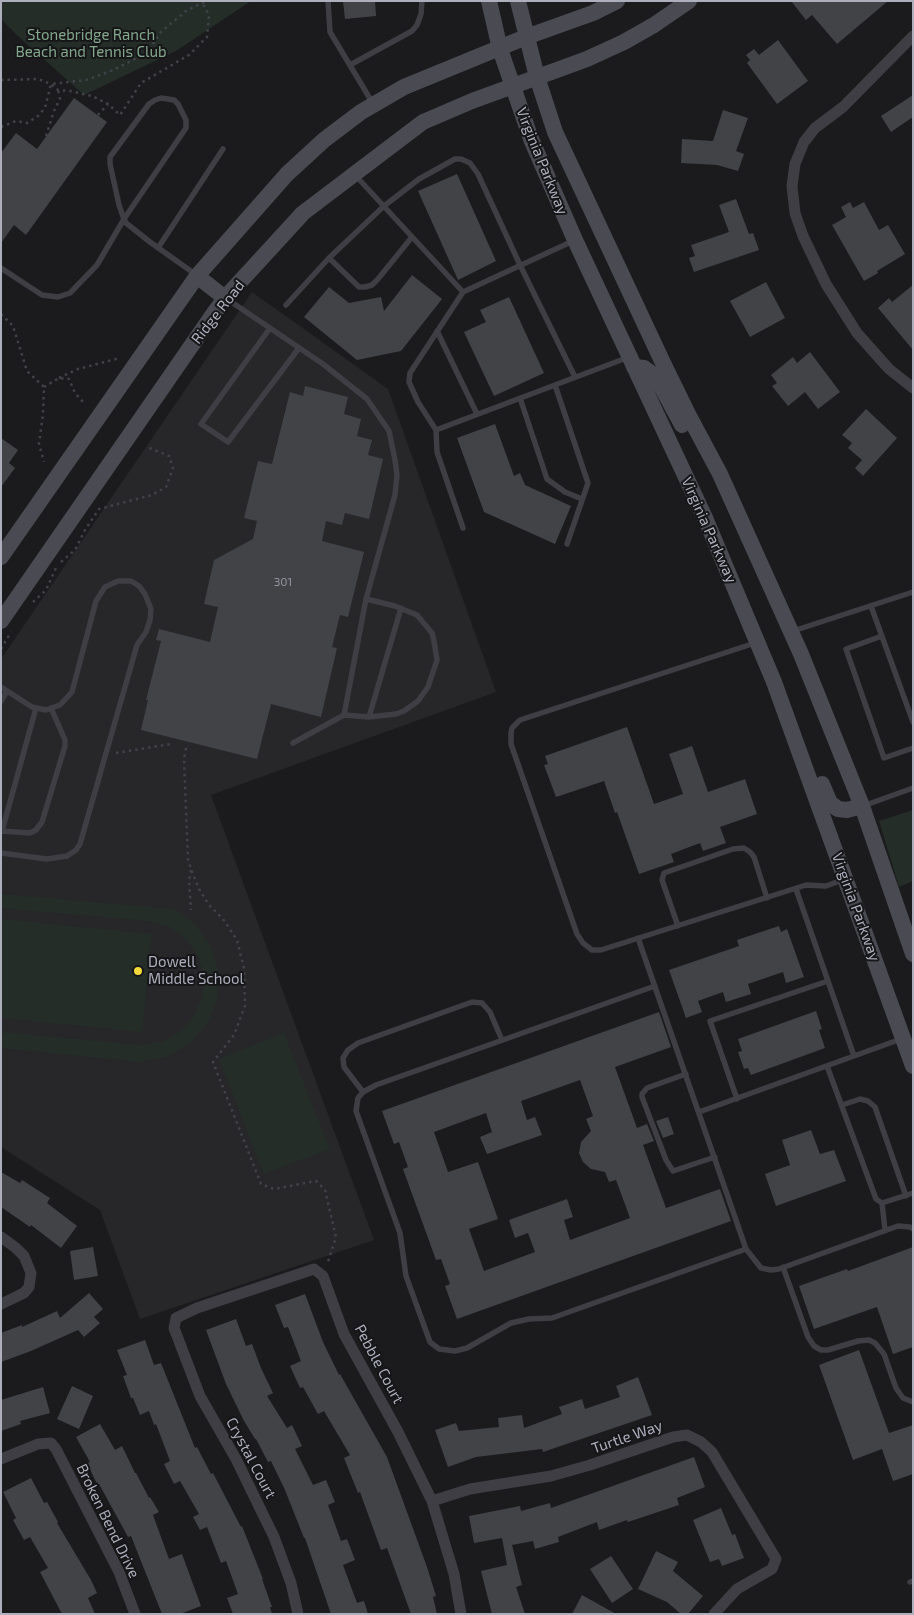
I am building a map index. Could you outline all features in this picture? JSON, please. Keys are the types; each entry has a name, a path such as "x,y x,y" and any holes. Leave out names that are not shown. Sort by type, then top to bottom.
{"main road":[{"name":"Virginia Parkway","path":"489,1 500,49 530,139 631,362 706,520 758,642 846,879 908,1037 913,1066"},
{"name":"Virginia Parkway","path":"518,1 537,77 555,132 663,363 720,474 791,632 862,806 913,954"},
{"path":"1,557 197,276 287,174 324,140 361,112 404,87 526,37 593,13 617,1"},
{"name":"Ridge Road","path":"8,624 225,298 303,214 423,122 512,86 587,59 624,42 688,1"},
{"path":"197,276 225,298"},
{"path":"631,362 652,374 661,386 704,467 720,474"},
{"path":"791,729 805,743 830,803 838,809 847,810 862,806"}],"street":[{"path":"913,36 843,107 815,128 804,142 795,164 792,186 795,213 803,236 826,284 857,333 890,369 913,388"},
{"path":"1,1237 24,1256 31,1273 29,1287 24,1293 1,1304"},
{"name":"Crystal Court","path":"298,1614 291,1583 274,1537 244,1475 200,1396 174,1328 176,1318 203,1306 314,1269 323,1276"},
{"name":"Pebble Court","path":"323,1276 344,1334 398,1432 432,1500 454,1574 461,1614"},
{"name":"Turtle Way","path":"432,1500 470,1489 551,1476 590,1465 673,1436 688,1435 701,1442 712,1452 776,1559 772,1569 738,1589 714,1614"},
{"name":"Broken Bend Drive","path":"1,1459 38,1444 51,1443 56,1449 118,1572 135,1614"}],"lane":[{"path":"328,1 330,32 374,105"},
{"path":"350,64 412,31 417,25 421,14 422,1"},
{"path":"1,268 42,295 58,297 70,293 97,265 124,219 186,128 184,116 174,100 161,98 149,104 110,157 110,164 124,219 126,223 197,276"},
{"path":"158,248 223,150"},
{"path":"286,305 329,258 384,206 419,180 455,159 470,163 478,174 575,377"},
{"path":"354,174 463,292"},
{"path":"329,258 359,287 365,287 372,285 378,279 412,237"},
{"path":"463,528 437,452 436,430 418,402 409,382 410,373 463,292 575,240"},
{"path":"225,298 299,348 368,399 389,431 397,475 395,495 366,599 344,715"},
{"path":"270,328 201,424 228,442 299,348"},
{"path":"437,331 477,414"},
{"path":"436,430 575,377 631,362"},
{"path":"554,385 588,483 567,544"},
{"path":"520,398 548,479 565,492 582,499"},
{"path":"1,701 4,689 36,708 46,710 60,705 72,692 96,601 105,586 118,581 131,581 146,594 150,609 150,620 146,632 137,646 80,844 76,850 67,856 47,859 1,853"},
{"path":"791,632 913,592"},
{"path":"293,743 344,715 369,716 396,714 404,711 418,701 428,687 435,666 436,651 432,633 417,615 401,608 366,599"},
{"path":"871,606 913,722"},
{"path":"369,716 401,608"},
{"path":"882,636 846,649 884,758 913,748"},
{"path":"758,642 520,720 512,728 510,733 511,744 577,934 583,943 592,950 597,951 806,885 826,886 846,879"},
{"path":"36,708 2,831 30,833 36,830 42,822 66,740 51,708"},
{"path":"862,806 913,788"},
{"path":"678,926 662,880 664,873 733,849 744,848 750,852 754,858 767,898"},
{"path":"796,889 854,1056"},
{"path":"638,938 746,1249 761,1268 771,1270 783,1267 898,1226 913,1229"},
{"path":"737,1099 710,1021 828,981"},
{"path":"655,986 376,1085 363,1092 358,1098 356,1111 400,1233 406,1276 428,1338 439,1349 455,1351 467,1348 511,1323 529,1319 552,1318 746,1249"},
{"path":"363,1092 344,1066 343,1058 348,1050 358,1043 472,1002 482,1003 490,1012 502,1040"},
{"path":"699,1112 908,1037"},
{"path":"827,1066 876,1199 882,1203 886,1230"},
{"path":"686,1074 647,1088 642,1097 666,1160 673,1170 679,1170 714,1157"},
{"path":"842,1105 860,1099 868,1101 875,1107 906,1196"},
{"path":"882,1203 913,1193"},
{"path":"783,1267 808,1337 814,1346 820,1350 828,1350 858,1341 869,1340 875,1343 884,1354 896,1388 903,1398 913,1402"}],"path":[{"path":"1,80 38,79 51,84 58,90 92,96 108,104 120,115 141,83 189,55 206,37 209,15 204,2 186,11 161,32 147,53 111,71 86,80 51,84"},
{"path":"1,127 16,121 27,123 38,116 45,108 51,84"},
{"path":"46,136 60,99 58,90"},
{"path":"98,115 108,104"},
{"path":"1,314 12,326 27,371 44,387 39,444 44,462"},
{"path":"44,387 78,369 120,358"},
{"path":"59,378 69,379 75,393 83,402"},
{"path":"32,603 46,590 58,564 75,550 99,509 152,495 166,488 173,468 169,456 147,448"},
{"path":"1,649 6,643 8,624"},
{"path":"116,753 171,744"},
{"path":"186,748 184,759 188,859 199,889 209,905 223,919 236,940 244,968 245,1006 234,1035 213,1062 261,1184 274,1189 316,1182 325,1190 336,1237 323,1276"},
{"path":"191,869 189,880 191,910"}],"shaded area":[{"name":"Dowell Middle School","path":"252,292 388,389 496,692 211,795 374,1240 140,1319 100,1210 1,1147 1,659"}],"green space":[{"name":"Stonebridge Ranch Beach and Tennis Club","path":"1,1 251,1 176,51 84,95 1,19"},
{"path":"913,810 913,881 899,887 879,821"},
{"path":"1,894 175,909 196,925 211,947 219,973 217,999 207,1024 189,1044 166,1057 140,1062 1,1048 1,1032 141,1045 162,1042 180,1032 194,1016 202,997 204,976 198,956 186,939 168,926 148,921 1,908"},
{"path":"1,919 152,934 142,1032 1,1018"},
{"path":"284,1033 330,1149 264,1174 219,1059"}],"building":[{"path":"343,1 375,1 376,16 345,19"},
{"path":"791,1 888,1 837,44 812,15 806,20"},
{"path":"778,40 808,81 777,104 747,63 750,60 746,55 754,49 759,55"},
{"path":"913,95 913,117 891,132 881,116"},
{"path":"74,98 107,122 26,235 14,225 1,243 1,153 16,133 37,149"},
{"path":"723,110 748,118 736,151 744,154 738,171 717,165 681,163 682,139 713,141"},
{"path":"457,174 496,261 458,280 418,191"},
{"path":"736,199 749,234 753,233 759,250 694,272 689,258 695,256 691,245 729,232 719,205"},
{"path":"850,202 853,208 864,202 879,230 888,225 905,254 864,281 832,225 846,217 841,207"},
{"path":"412,275 442,299 401,351 357,360 304,317 329,287 349,303 381,297 384,311"},
{"path":"766,282 785,318 750,337 730,301"},
{"path":"913,285 913,350 878,308 889,298 892,302"},
{"path":"509,297 544,373 494,396 464,332 486,322 480,310"},
{"path":"810,352 840,392 818,409 805,392 788,406 772,386 777,383 771,375 793,357 797,363"},
{"path":"305,386 348,397 344,414 361,419 357,436 372,440 368,455 383,459 369,519 345,513 342,525 326,521 322,541 364,552 348,617 340,615 332,647 337,648 321,717 271,704 257,759 141,730 148,700 146,700 161,641 156,640 159,629 210,642 218,607 204,604 214,560 253,539 257,521 244,518 258,461 272,464 290,392 303,396"},
{"path":"866,409 897,438 863,476 855,468 862,460 848,448 852,443 842,435"},
{"path":"495,424 514,476 520,473 525,485 571,506 555,544 484,512 457,438"},
{"path":"1,438 18,450 9,463 15,468 1,487"},
{"path":"627,727 654,804 683,794 669,754 692,746 708,792 745,779 757,814 720,827 726,843 703,851 700,843 671,854 674,862 639,874 604,781 556,797 544,765 548,764 545,756"},
{"path":"779,926 781,932 787,929 804,977 786,983 783,972 748,984 751,994 726,1002 723,992 698,1001 702,1012 686,1018 669,970 739,946 737,940"},
{"path":"816,1011 822,1029 819,1030 825,1048 751,1075 748,1068 744,1069 738,1052 742,1051 738,1039"},
{"path":"659,1012 671,1047 615,1067 637,1128 647,1124 654,1141 643,1145 666,1208 720,1189 731,1221 457,1319 445,1286 450,1284 441,1259 436,1260 403,1169 408,1167 399,1142 394,1144 382,1111","holes":["580,1080 593,1116 586,1119 591,1131 581,1142 579,1153 583,1162 591,1169 605,1172 609,1182 616,1180 630,1218 570,1240 564,1220 573,1217 567,1199 509,1220 515,1238 528,1233 535,1252 484,1271 469,1229 498,1219 478,1162 448,1172 434,1132 486,1113 492,1132 480,1137 487,1154 542,1135 535,1117 527,1120 521,1101"]},
{"path":"668,1117 674,1134 663,1138 656,1121"},
{"path":"811,1130 820,1154 834,1150 846,1181 776,1206 765,1174 790,1165 782,1140"},
{"path":"1,1172 20,1183 22,1180 50,1198 47,1203 77,1226 61,1248 31,1225 30,1227 1,1207"},
{"path":"93,1247 98,1276 74,1280 70,1251"},
{"path":"913,1247 913,1347 893,1354 877,1307 814,1329 799,1286 847,1269 848,1271"},
{"path":"89,1293 103,1309 94,1317 100,1323 84,1337 78,1330 1,1362 1,1333 22,1325 22,1327 57,1311 60,1318"},
{"path":"305,1294 323,1342 339,1375 387,1457 427,1567 436,1596 433,1597 437,1614 411,1614 387,1548 381,1550 360,1492 358,1493 344,1458 350,1455 324,1411 318,1414 303,1387 300,1388 290,1366 301,1361 288,1327 284,1328 275,1305"},
{"path":"236,1319 246,1346 252,1344 273,1393 267,1396 287,1428 292,1425 302,1446 295,1449 313,1485 326,1480 335,1502 328,1505 341,1541 347,1539 355,1560 343,1565 357,1603 364,1601 368,1614 331,1614 305,1538 285,1490 271,1461 268,1462 244,1421 226,1384 206,1330"},
{"path":"145,1340 154,1365 161,1363 195,1448 197,1447 211,1474 213,1473 242,1526 263,1579 272,1607 270,1607 272,1614 233,1614 227,1598 238,1594 226,1561 221,1563 207,1527 200,1530 193,1517 199,1514 180,1481 174,1484 164,1464 170,1461 149,1411 140,1415 133,1398 131,1398 123,1376 127,1375 117,1350"},
{"path":"859,1350 889,1433 913,1425 913,1474 893,1481 882,1449 853,1460 819,1365"},
{"path":"638,1377 652,1415 543,1452 542,1449 476,1457 448,1467 435,1430 456,1423 459,1431 499,1427 498,1418 522,1415 524,1428 562,1414 559,1407 582,1399 585,1409 620,1397 616,1386"},
{"path":"72,1386 93,1396 79,1429 57,1419"},
{"path":"43,1387 50,1413 20,1421 21,1424 1,1431 1,1400"},
{"path":"100,1424 115,1450 122,1446 149,1498 159,1512 153,1515 169,1559 182,1554 201,1606 180,1614 162,1614 131,1536 128,1537 99,1484 97,1484 87,1463 90,1462 76,1437"},
{"path":"694,1457 705,1487 677,1498 679,1505 599,1530 597,1522 558,1537 559,1542 535,1549 533,1541 512,1545 522,1585 516,1587 525,1614 492,1614 481,1571 507,1565 502,1538 474,1543 469,1516 520,1506 521,1511 550,1503 551,1508"},
{"path":"31,1478 44,1503 47,1502 57,1523 91,1580 97,1593 88,1598 95,1614 62,1614 40,1572 48,1568 30,1537 24,1540 13,1520 16,1518 3,1492"},
{"path":"721,1508 732,1535 735,1534 744,1558 722,1566 719,1559 710,1562 693,1520"},
{"path":"656,1551 678,1562 673,1571 703,1596 688,1614 681,1614 667,1602 638,1589"},
{"path":"611,1556 633,1589 612,1603 590,1569"},
{"path":"582,1595 616,1614 572,1614"}],"place":[{"name":"Dowell Middle School","path":"138,971"}]}
